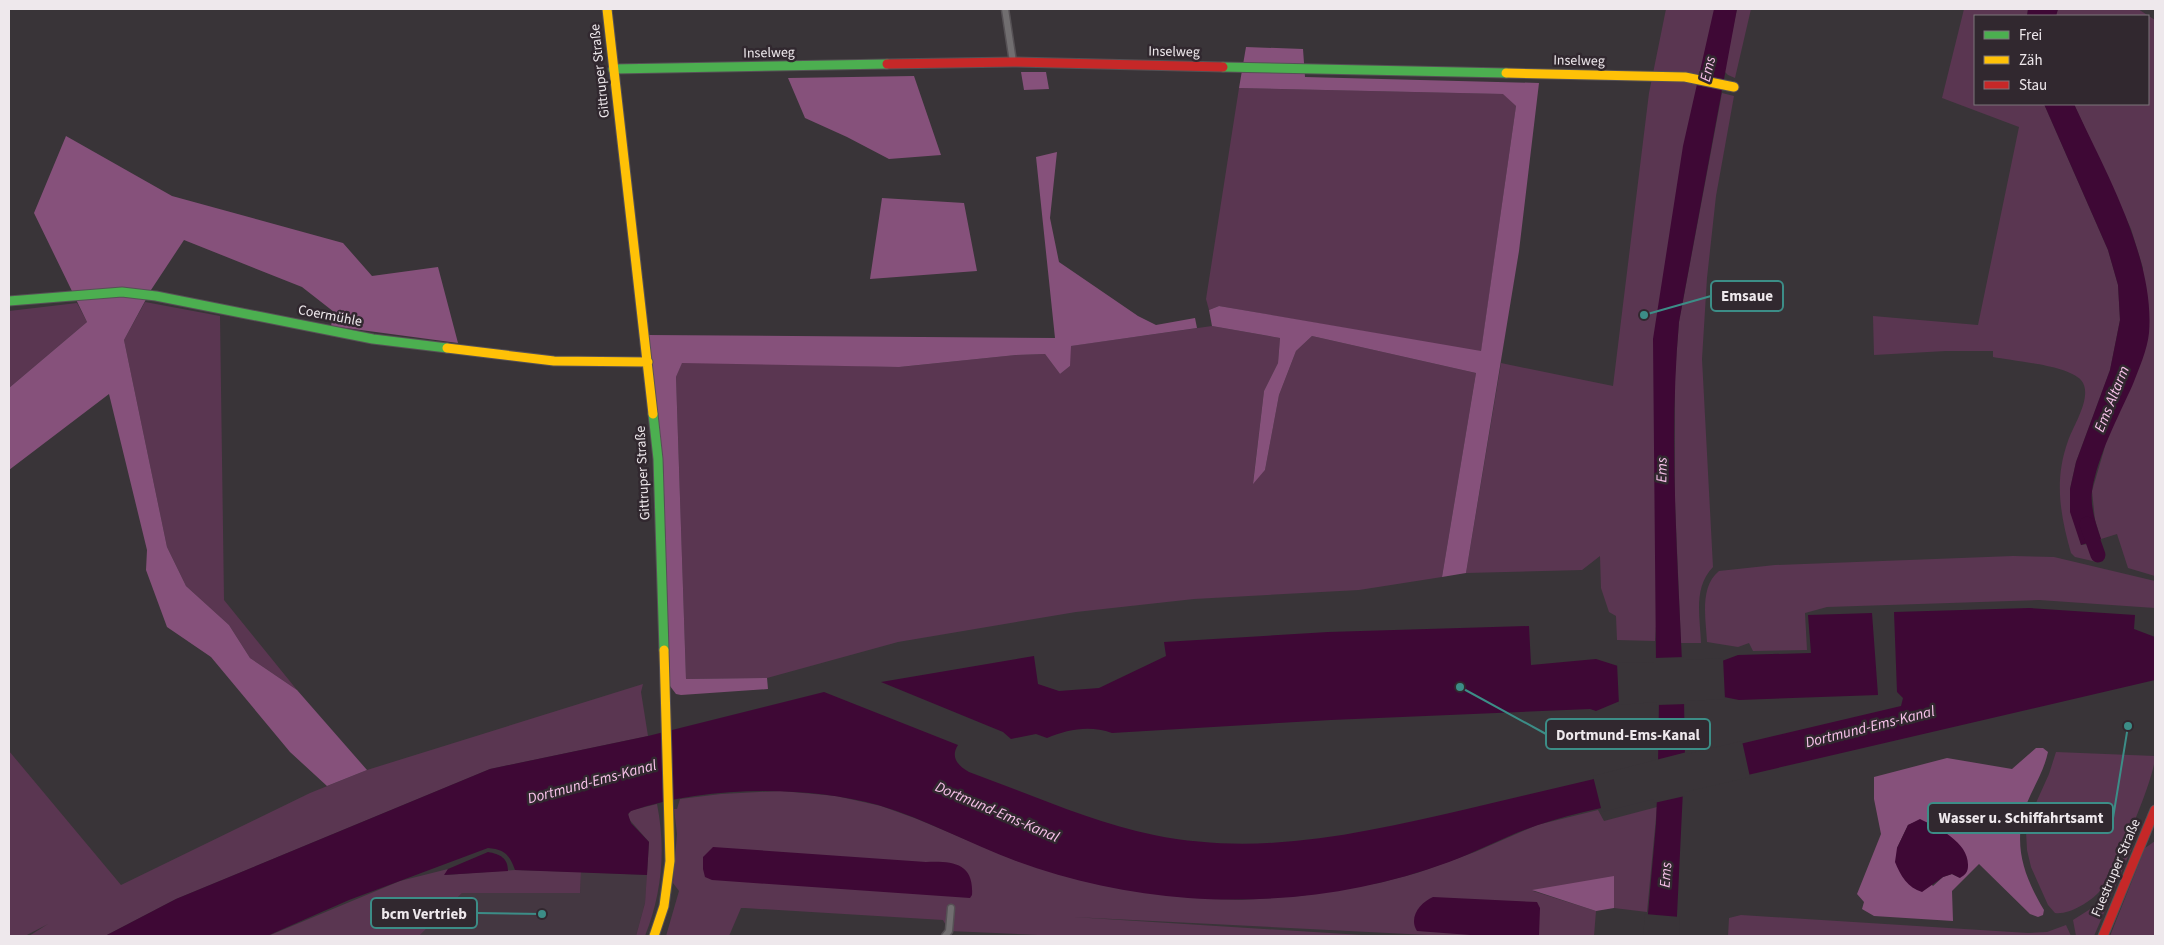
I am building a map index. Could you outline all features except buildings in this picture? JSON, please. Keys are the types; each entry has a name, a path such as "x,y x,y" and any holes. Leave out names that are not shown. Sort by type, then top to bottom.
{"street":[{"name":"Gittruper Straße","path":"608,9 613,69 658,458 670,861 664,906 654,936"},
{"path":"1005,9 1013,62"},
{"name":"Inselweg","path":"613,69 1013,62 1685,77 1734,88"},
{"name":"Coermühle","path":"9,301 122,292 156,296 373,339 554,361 648,362"},
{"name":"Fuestruper Straße","path":"2103,936 2155,810"},
{"path":"945,936 949,931 951,908"}],"shaded area":[{"path":"1666,9 1725,9 1686,191 1655,641 1617,640 1616,616 1609,612 1601,588 1600,556 1582,570 1466,573 1501,363 1613,386 1649,93"},
{"path":"1737,9 1751,9 1735,78 1724,71"},
{"path":"1964,9 2028,9 2027,15 1974,15 1974,105 2044,105 2108,250 2118,285 2120,320 2110,370 2076,462 2070,489 2081,545 2089,544 2097,562 2075,557 2071,553 2060,497 2061,469 2064,455 2084,402 2084,386 2081,380 2074,375 2052,367 1993,357 1993,351 1946,351 1874,355 1873,316 1978,325 2019,127 1942,98"},
{"path":"2058,9 2138,9 2147,15 2056,15"},
{"path":"2149,16 2155,20 2155,576 2128,568 2117,534 2101,539 2095,520 2092,491 2104,450 2143,268 2131,229 2074,105 2149,105"},
{"path":"1246,47 1303,49 1305,77 1539,83 1519,251 1466,573 1442,577 1476,373 1312,336 1296,351 1279,395 1265,470 1253,484 1264,391 1278,363 1280,338 1212,326 1209,310 1219,306 1481,351 1516,106 1503,94 1239,88"},
{"path":"1021,72 1046,72 1049,89 1024,90"},
{"path":"914,76 941,155 889,159 805,118 788,78"},
{"path":"1239,88 1504,94 1516,106 1481,352 1219,306 1209,310 1206,299"},
{"path":"1722,93 1734,96 1716,196 1707,278 1702,359 1713,567 1707,575 1700,593 1701,643 1681,643 1675,502 1675,374 1679,322"},
{"path":"66,136 172,196 343,243 372,276 438,267 458,343 331,326 334,312 302,287 184,240 151,290 124,340 167,547 186,586 229,625 250,658 297,690 367,770 327,786 290,752 211,657 167,627 146,570 147,550 109,394 9,470 9,388 87,322 34,213"},
{"path":"1057,152 1050,218 1059,262 1138,316 1156,325 1195,318 1197,328 1071,346 1070,366 1060,374 1045,354 1016,355 899,367 682,363 676,377 686,679 767,678 768,689 676,694 670,686 663,461 647,335 1055,338 1036,157"},
{"path":"882,198 964,203 977,271 870,279"},
{"path":"145,302 220,316 224,600 297,690 250,658 229,625 186,586 167,547 124,340"},
{"path":"77,303 87,322 9,388 9,311"},
{"path":"1212,326 1280,338 1278,363 1264,391 1253,483 1265,470 1279,395 1296,351 1312,336 1476,373 1442,577 1359,590 1194,599 1076,612 898,642 767,678 686,679 676,377 682,362 899,367 1016,355 1045,354 1060,374 1070,366 1070,346"},
{"path":"2013,556 2054,557 2155,581 2155,608 2039,600 1827,607 1805,613 1807,650 1753,651 1749,643 1738,647 1707,642 1706,595 1713,578 1719,571 1775,565"},
{"path":"643,684 641,692 648,736 490,769 176,899 105,936 29,936 48,924 25,936 9,936 9,751 121,885 310,793 367,770"},
{"path":"2036,748 2043,748 2048,752 2027,803 2020,832 2020,845 2025,871 2044,910 2043,915 2038,917 2030,914 1979,864 1952,891 1953,921 1874,916 1862,909 1864,902 1857,894 1881,834 1874,799 1874,777 1947,758 2012,769","holes":["1920,820 1960,878 1952,874 1943,877 1933,886 1897,848 1908,825"]},
{"path":"2056,752 2155,756 2141,804 2106,882 2090,900 2073,910 2061,913 2055,913 2048,905 2031,867 2027,850 2026,831"},
{"path":"781,791 836,796 881,806 1017,861 1211,899 1241,900 1300,896 1379,883 1417,873 1475,852 1537,825 1598,810 1604,821 1657,807 1647,912 1614,908 1614,877 1533,891 1596,911 1594,936 1447,936 1073,917 1378,936 1060,936 949,931 943,920 741,908 729,936 666,936 679,891 673,883 677,834 674,809 677,809 680,799 721,794"},
{"path":"657,804 662,854 659,888 645,936 636,936 645,903 649,842 628,818 629,812 633,810"},
{"path":"2155,841 2155,936 2110,936 2145,848"},
{"path":"2130,844 2133,845 2094,936 2076,936 2073,920 2095,906 2106,895"},
{"path":"448,869 445,875 515,870 581,872 580,893 462,893 419,936 268,936 400,881"},
{"path":"581,872 647,875 645,903 636,936 419,936 462,893 580,893"},
{"path":"1614,876 1614,908 1596,911 1532,890"},
{"path":"1741,915 2028,933 2047,932 2066,925 2071,936 1728,936 1729,918"}],"water":[{"name":"Ems","path":"1714,9 1737,9 1679,322 1674,449 1682,662 1722,661 1738,655 1811,653 1808,615 1872,613 1878,695 1739,700 1724,697 1684,699 1685,757 1901,706 1903,698 1897,692 1894,612 2030,608 2135,615 2134,629 2155,637 2155,680 1683,790 1676,936 1646,936 1657,796 1552,820 1516,833 1449,862 1386,882 1320,894 1254,899 1221,899 1166,896 1123,890 1058,875 1016,861 913,817 878,805 849,798 819,794 754,791 690,797 631,811 628,814 631,823 649,842 647,875 515,870 506,854 502,851 488,848 349,900 267,936 105,936 176,899 490,769 648,736 824,692 958,745 955,753 956,761 969,772 1107,823 1154,835 1194,841 1234,844 1273,843 1350,834 1428,818 1658,764 1659,700 1620,701 1596,711 1590,709 1331,720 1112,733 1096,729 1079,729 1047,738 1036,734 1011,739 1003,732 881,682 1034,656 1038,684 1059,691 1099,688 1166,656 1164,642 1328,632 1529,626 1531,665 1596,659 1618,666 1656,664 1653,339 1683,146"},
{"path":"2028,9 2058,9 2056,15 2027,15"},
{"path":"2044,105 2074,105 2113,186 2136,245 2149,304 2149,333 2145,353 2099,463 2092,491 2095,521 2101,539 2081,545 2070,512 2070,489 2076,462 2110,370 2120,320 2118,285 2108,250"},
{"path":"1920,819 1943,831 1958,843 1967,857 1968,866 1966,873 1960,878 1952,874 1943,877 1922,892 1905,880 1895,862 1897,848 1908,825"},
{"path":"713,847 945,862 960,866 965,870 972,884 972,895 970,898 712,880 705,877 703,857"},
{"path":"488,852 502,857 507,863 508,871 444,875 448,869"},
{"path":"1433,897 1537,902 1540,908 1539,936 1484,936 1417,931 1414,920 1415,915 1424,902"}],"pier":[{"path":"1685,657 1685,660 1723,658 1725,699 1687,701 1687,704 1657,705 1656,702 1619,705 1617,663 1654,662 1654,658"},
{"path":"1742,741 1750,777 1685,792 1685,796 1654,803 1654,799 1602,812 1593,776 1687,752 1687,754"},
{"path":"1645,914 1680,917 1679,936 1643,936"}],"waterway":[{"name":"Ems Altarm","path":"2087,524 2098,555"}],"traffic: fast":[{"path":"613,69 887,64"},
{"path":"1223,67 1506,73"},
{"path":"9,301 122,292 156,296 373,339 447,348"},
{"path":"653,414 658,459 664,650"}],"traffic: slow":[{"path":"607,9 653,414"},
{"path":"1506,73 1685,77 1734,87"},
{"path":"447,348 554,361 648,362"},
{"path":"654,936 664,906 670,861 664,650"}],"traffic: jam":[{"path":"887,64 1013,62 1223,67"},
{"path":"2103,936 2155,810"}],"place":[{"name":"Emsaue","path":"1644,315"},
{"name":"Dortmund-Ems-Kanal","path":"1460,687"},
{"name":"Wasser u. Schiffahrtsamt","path":"2128,726"},
{"name":"bcm Vertrieb","path":"542,914"}]}
